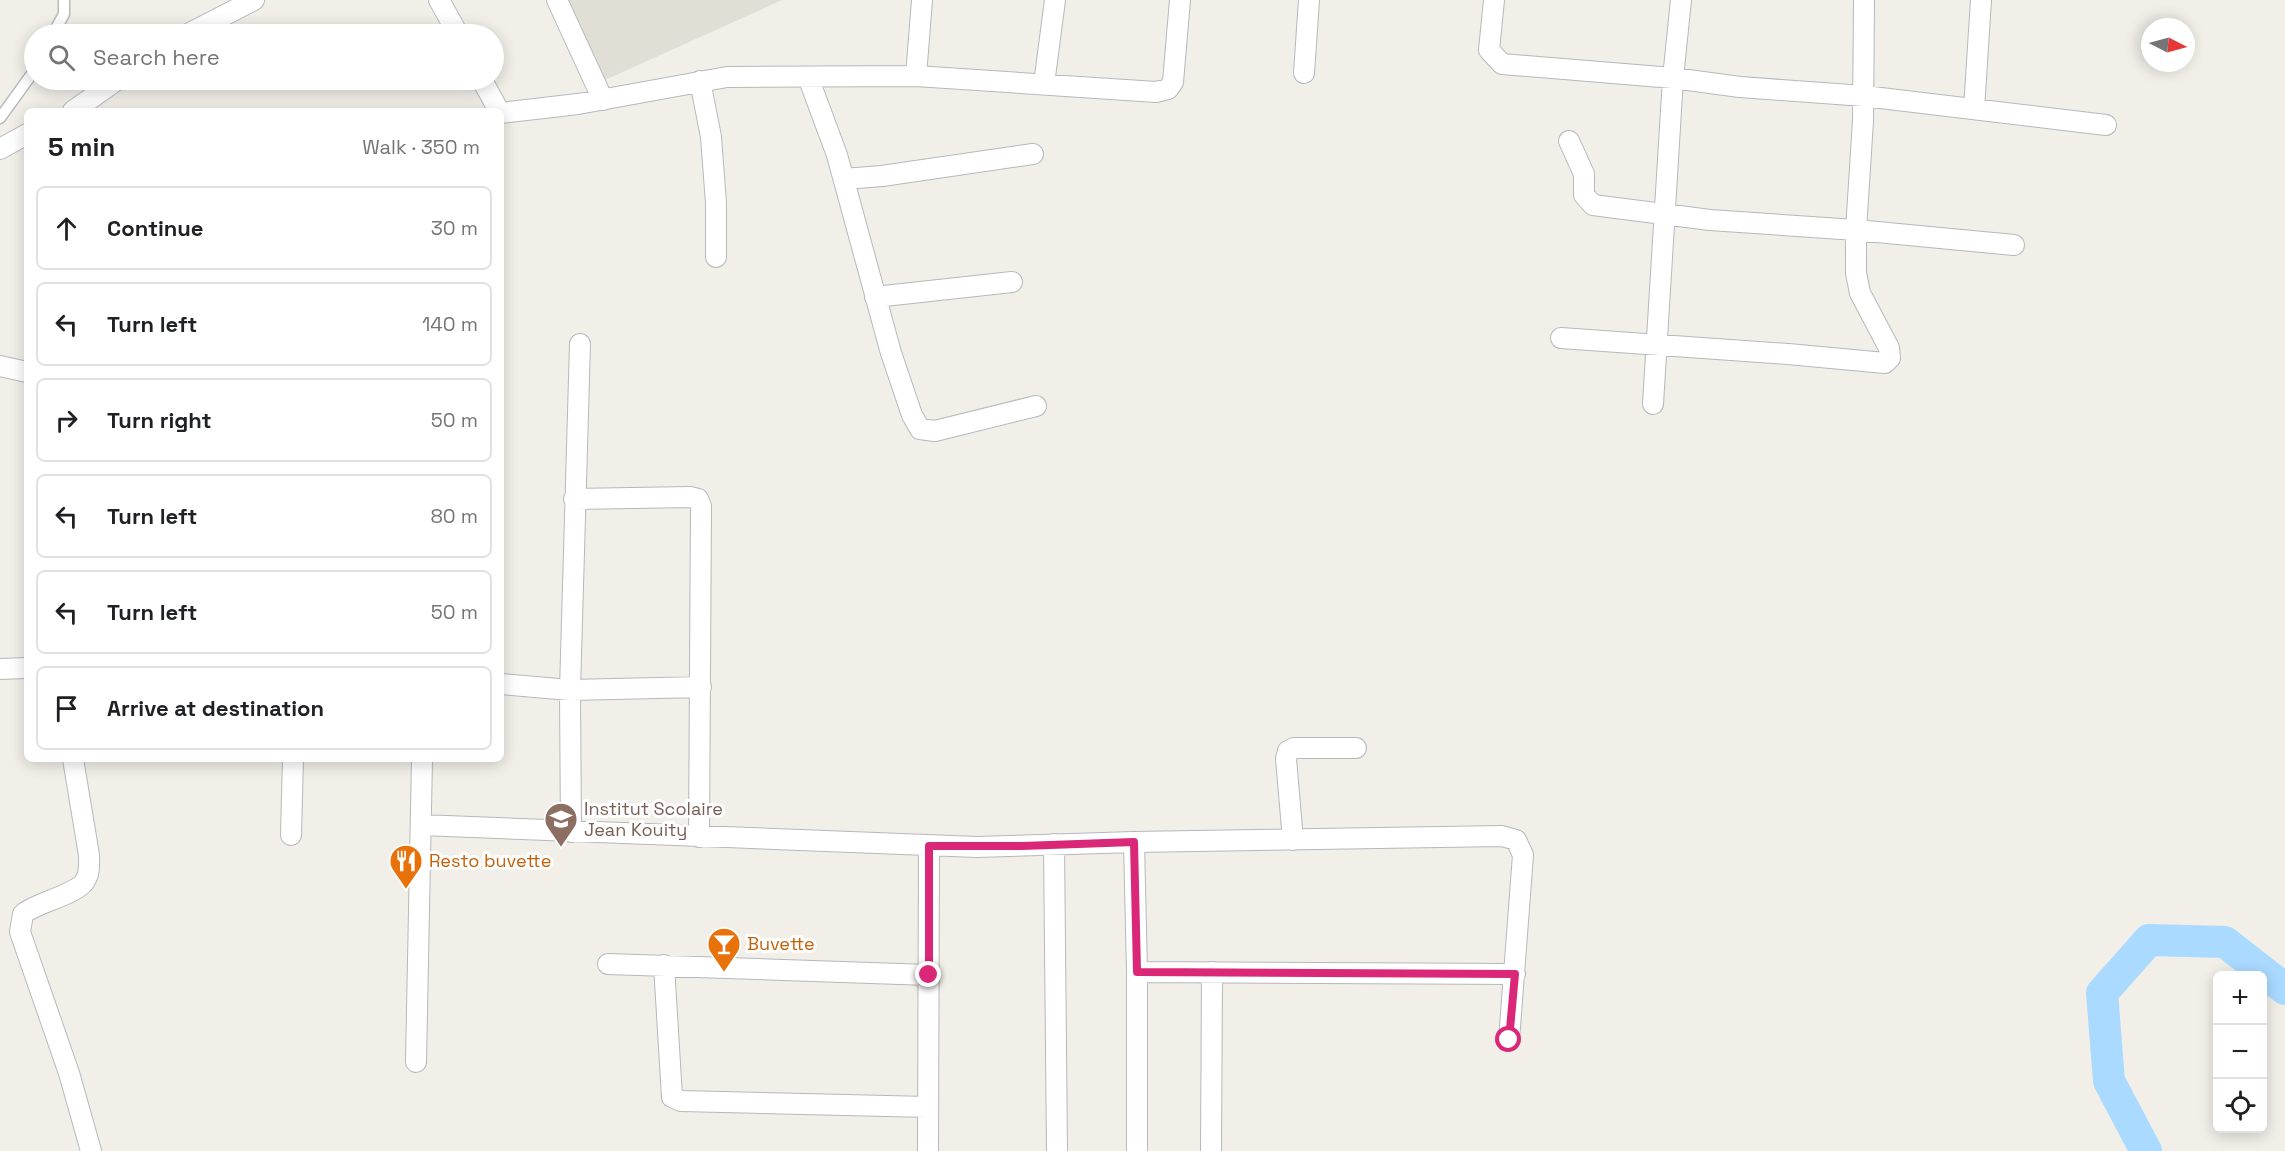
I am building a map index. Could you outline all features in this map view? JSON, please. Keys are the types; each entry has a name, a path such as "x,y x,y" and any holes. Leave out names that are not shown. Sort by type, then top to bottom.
{"street":[{"path":"207,24 254,0"},
{"path":"440,0 453,24"},
{"path":"557,0 603,100"},
{"path":"916,76 922,0"},
{"path":"1044,84 1054,0"},
{"path":"504,112 545,109 603,100 727,77 916,76 1156,92 1168,89 1173,82 1180,0"},
{"path":"1304,73 1309,0"},
{"path":"1494,0 1490,50 1502,64 1673,78 1740,87 1864,96 2106,125"},
{"path":"1653,404 1673,78 1681,0"},
{"path":"1561,338 1885,363 1890,358 1889,348 1860,293 1856,273 1864,96 1864,0"},
{"path":"1974,109 1981,0"},
{"path":"808,77 844,179 898,373 912,415 920,429 934,431 1036,406"},
{"path":"700,81 711,137 716,203 716,257"},
{"path":"77,108 103,90"},
{"path":"488,90 498,108"},
{"path":"0,149 24,135"},
{"path":"1569,141 1584,174 1584,195 1593,205 1665,215 2014,245"},
{"path":"844,179 916,172 1033,154"},
{"path":"875,297 1012,282"},
{"path":"571,832 570,690 580,344"},
{"path":"0,366 24,371"},
{"path":"574,499 690,497 698,499 701,506 699,837"},
{"path":"0,669 24,668"},
{"path":"504,684 570,690 701,687"},
{"path":"1293,840 1286,759 1288,751 1294,748 1356,748"},
{"path":"74,762 89,855 86,882 76,889 32,907 23,914 20,932 69,1072 92,1151"},
{"path":"291,835 293,762"},
{"path":"416,1062 422,762"},
{"path":"421,825 929,846 1011,847 1134,842 1502,836 1516,840 1523,855 1509,1040"},
{"path":"1134,842 1137,1151"},
{"path":"1054,844 1057,1151"},
{"path":"928,1151 929,846"},
{"path":"608,964 929,975"},
{"path":"664,965 672,1097 681,1101 928,1107"},
{"path":"1137,972 1515,974"},
{"path":"1211,1151 1212,972"}],"lane":[{"path":"58,24 64,14 64,0"},
{"path":"0,118 24,84"}],"shaded area":[{"path":"569,0 782,0 605,80"}],"waterway":[{"path":"2146,1151 2109,1081 2102,993 2149,940 2225,942 2285,989"}],"place":[{"name":"Institut Scolaire Jean Kouity","path":"561,848"},
{"name":"Resto buvette","path":"406,890"},
{"name":"Buvette","path":"724,973"}],"route":[{"path":"929,975 929,846 977,847 1134,842 1137,972 1515,974 1509,1040"}]}
